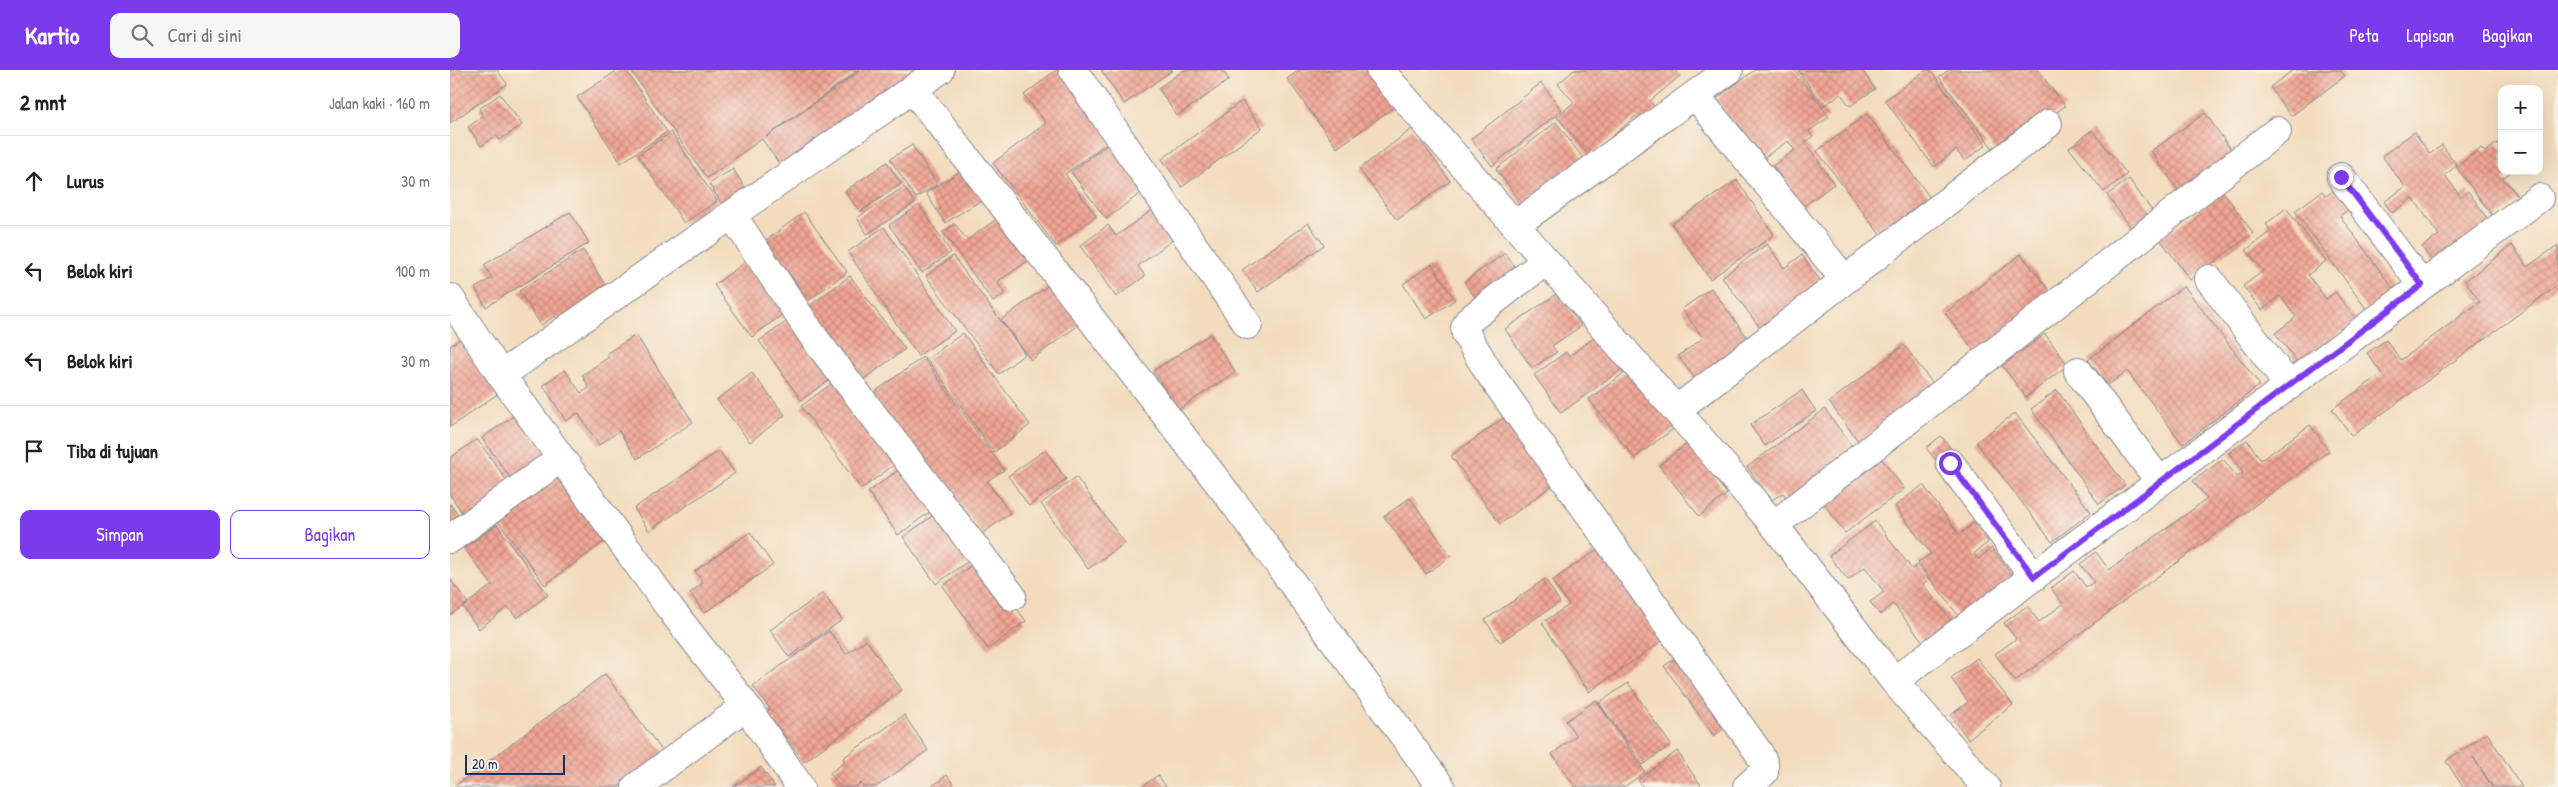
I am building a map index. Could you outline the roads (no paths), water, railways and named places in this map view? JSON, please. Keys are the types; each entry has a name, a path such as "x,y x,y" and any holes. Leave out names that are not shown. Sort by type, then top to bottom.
{"street":[{"path":"501,375 940,70"},
{"path":"1073,70 1248,325"},
{"path":"1380,70 1676,410 1774,526 1894,682 1986,787"},
{"path":"1515,225 1730,70"},
{"path":"914,89 1234,503 1441,787"},
{"path":"1696,96 1845,280"},
{"path":"1676,410 2048,124"},
{"path":"1774,526 2277,131"},
{"path":"2341,177 2422,285"},
{"path":"1894,682 2539,198"},
{"path":"732,215 815,339 1012,596"},
{"path":"1546,262 1469,320 1465,328 1466,334 1494,379 1759,753 1764,764 1764,772 1747,787"},
{"path":"2209,279 2289,386"},
{"path":"450,298 501,375 668,607 746,706 800,787"},
{"path":"2078,371 2160,482"},
{"path":"450,539 561,458"},
{"path":"1950,463 2034,577"},
{"path":"636,787 746,706"}]}
